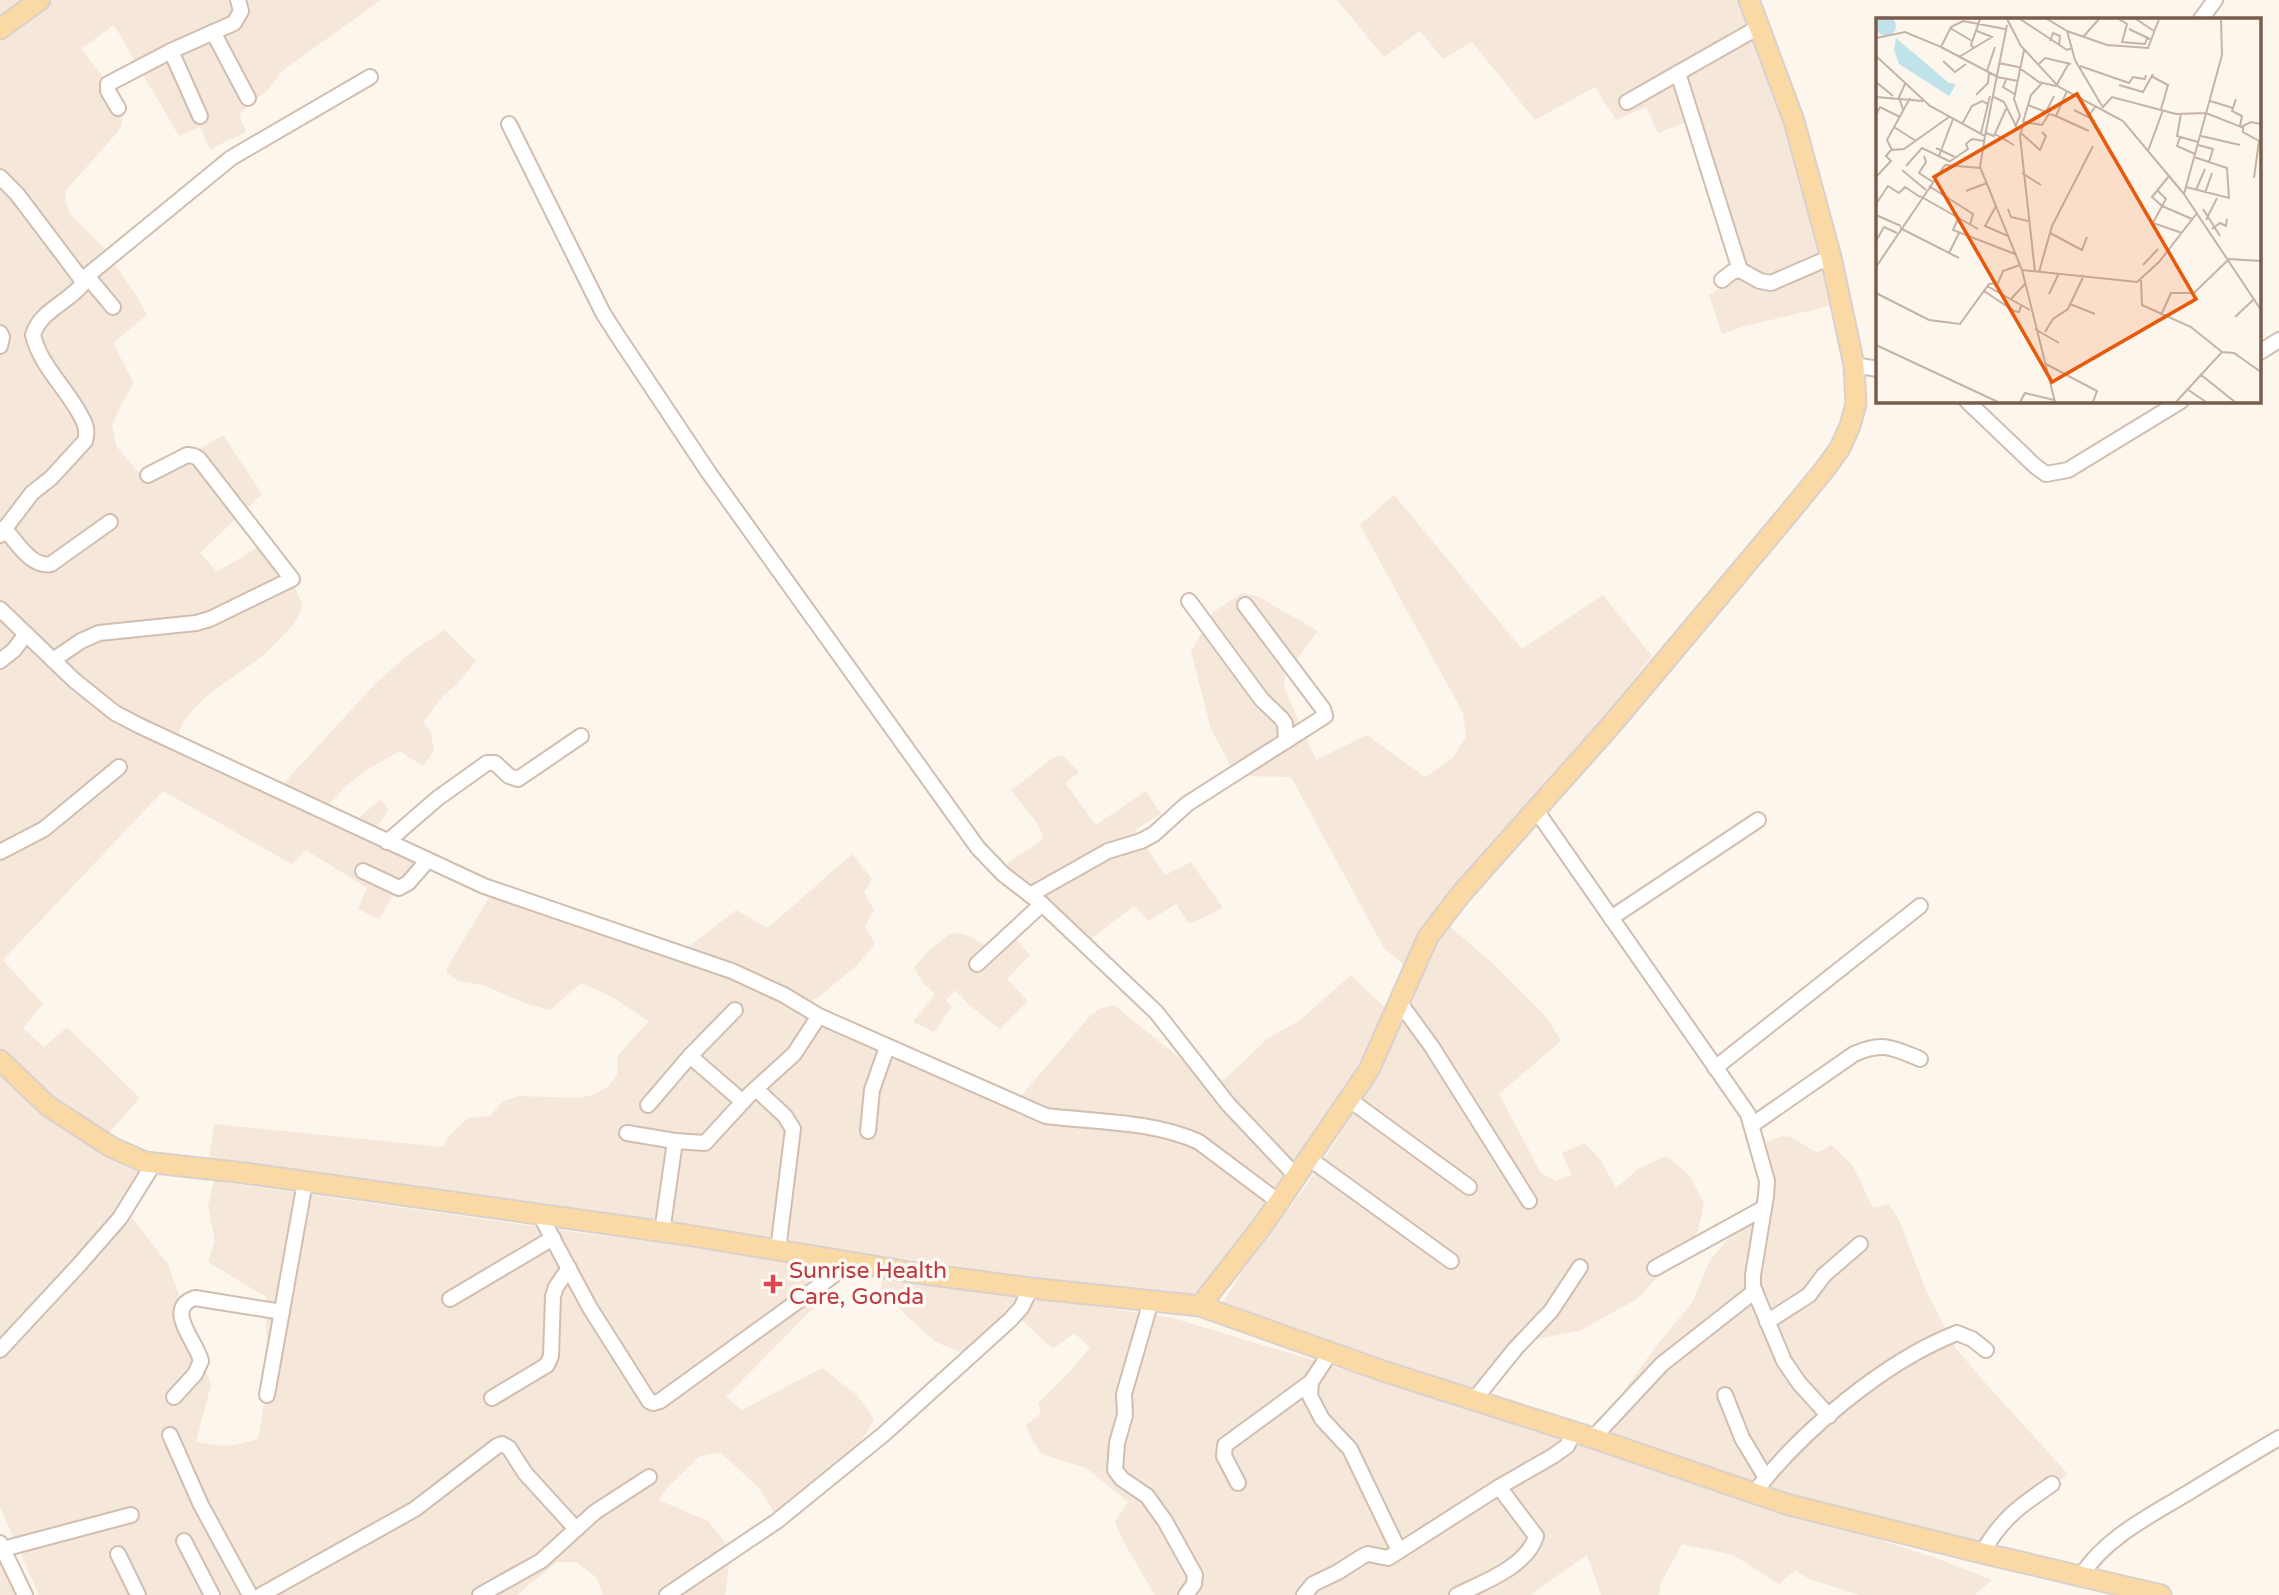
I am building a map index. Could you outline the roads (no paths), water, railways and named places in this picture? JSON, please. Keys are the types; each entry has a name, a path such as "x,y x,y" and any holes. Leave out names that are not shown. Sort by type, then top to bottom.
{"main road":[{"path":"0,29 40,0"},
{"path":"1200,1306 1310,1159 1369,1070 1428,937 1461,894 1613,723 1825,469 1840,448 1850,426 1856,404 1854,365 1831,257 1794,121 1749,0"},
{"path":"0,1060 48,1106 80,1129 134,1158 154,1163 662,1232 1031,1288 1200,1306 1474,1401 1760,1485 1786,1504 2161,1595"}],"street":[{"path":"118,108 108,91 108,84 171,51 234,23 241,11 238,0"},
{"path":"2202,18 2215,0"},
{"path":"1627,102 1759,27"},
{"path":"213,32 248,98"},
{"path":"171,51 200,116"},
{"path":"1678,73 1740,270"},
{"path":"110,522 51,564 45,565 34,561 2,531 32,493 51,478 85,441 87,433 83,420 45,364 33,335 40,320 76,292 84,278 245,149 370,77"},
{"path":"509,124 603,313 709,473 978,848 1003,874 1036,899 1156,1012 1228,1104 1297,1177"},
{"path":"0,177 17,194 84,278 113,307"},
{"path":"1722,280 1732,272 1740,270 1760,281 1771,283 1831,257"},
{"path":"0,333 0,346"},
{"path":"2262,351 2279,340"},
{"path":"1854,365 1876,369"},
{"path":"1969,402 2046,474 2068,470 2179,402"},
{"path":"53,660 81,641 99,633 196,624 292,579 194,456 187,455 148,475"},
{"path":"1189,601 1262,700 1282,718 1286,741"},
{"path":"977,964 1036,899 1108,851 1147,838 1187,804 1324,718 1326,713 1245,605"},
{"path":"0,610 75,681 115,713 387,842 484,886 732,971 784,995 819,1016 1036,1113 1154,1128 1186,1136 1199,1142 1279,1202"},
{"path":"0,661 14,650 26,634"},
{"path":"387,842 438,798 487,763 495,763 509,776 518,779 581,736"},
{"path":"0,852 44,829 119,767"},
{"path":"1536,810 1748,1114 1767,1181 1753,1275 1755,1291 1784,1361 1829,1416"},
{"path":"1611,918 1759,820"},
{"path":"363,871 399,888 408,883 428,860"},
{"path":"1715,1068 1920,906"},
{"path":"1400,1003 1432,1047 1529,1200"},
{"path":"648,1105 690,1056 735,1010"},
{"path":"627,1133 705,1143 756,1089 794,1054 819,1016"},
{"path":"1752,1125 1854,1054 1869,1047 1888,1046 1920,1059"},
{"path":"869,1130 872,1090 887,1047"},
{"path":"690,1056 743,1102"},
{"path":"756,1089 785,1116 793,1129 778,1250"},
{"path":"1350,1100 1469,1187"},
{"path":"662,1232 675,1141"},
{"path":"1310,1159 1451,1261"},
{"path":"0,1350 120,1218 154,1163"},
{"path":"267,1395 305,1182"},
{"path":"1655,1268 1764,1208"},
{"path":"540,1215 590,1308 649,1401 657,1403 852,1262"},
{"path":"450,1299 553,1238"},
{"path":"1767,1322 1809,1295 1824,1275 1860,1244"},
{"path":"1474,1401 1515,1349 1551,1311 1580,1267"},
{"path":"492,1398 547,1365 551,1356 553,1296 569,1268"},
{"path":"667,1595 777,1521 884,1434 1010,1320 1021,1308 1031,1288"},
{"path":"1304,1595 1313,1584 1363,1556 1368,1554 1388,1558 1563,1449 1570,1441 1584,1435 1662,1364 1755,1291"},
{"path":"174,1396 195,1374 201,1361 181,1321 182,1310 190,1300 195,1298 282,1312"},
{"path":"1152,1301 1124,1394 1125,1415 1116,1443 1115,1469 1122,1479 1147,1496 1165,1521 1195,1575 1194,1584 1186,1595"},
{"path":"1760,1485 1776,1465 1829,1416 1875,1379 1942,1338 1957,1333 1986,1350"},
{"path":"1238,1483 1224,1456 1225,1445 1311,1382 1330,1353"},
{"path":"1311,1382 1312,1405 1350,1450 1399,1551"},
{"path":"1726,1395 1760,1485"},
{"path":"170,1435 201,1505 250,1595"},
{"path":"2081,1576 2102,1549 2153,1514 2279,1438"},
{"path":"261,1595 415,1509 502,1444 509,1448 525,1473 576,1529"},
{"path":"480,1595 541,1561 595,1512 649,1477"},
{"path":"1982,1553 1992,1535 2015,1510 2052,1484"},
{"path":"1457,1595 1504,1572 1522,1557 1535,1541 1536,1536 1529,1525 1499,1487"},
{"path":"25,1595 1,1546 131,1515"},
{"path":"184,1541 212,1595"},
{"path":"118,1555 138,1595"}],"place":[{"name":"Sunrise Health Care, Gonda","path":"773,1284"}]}
